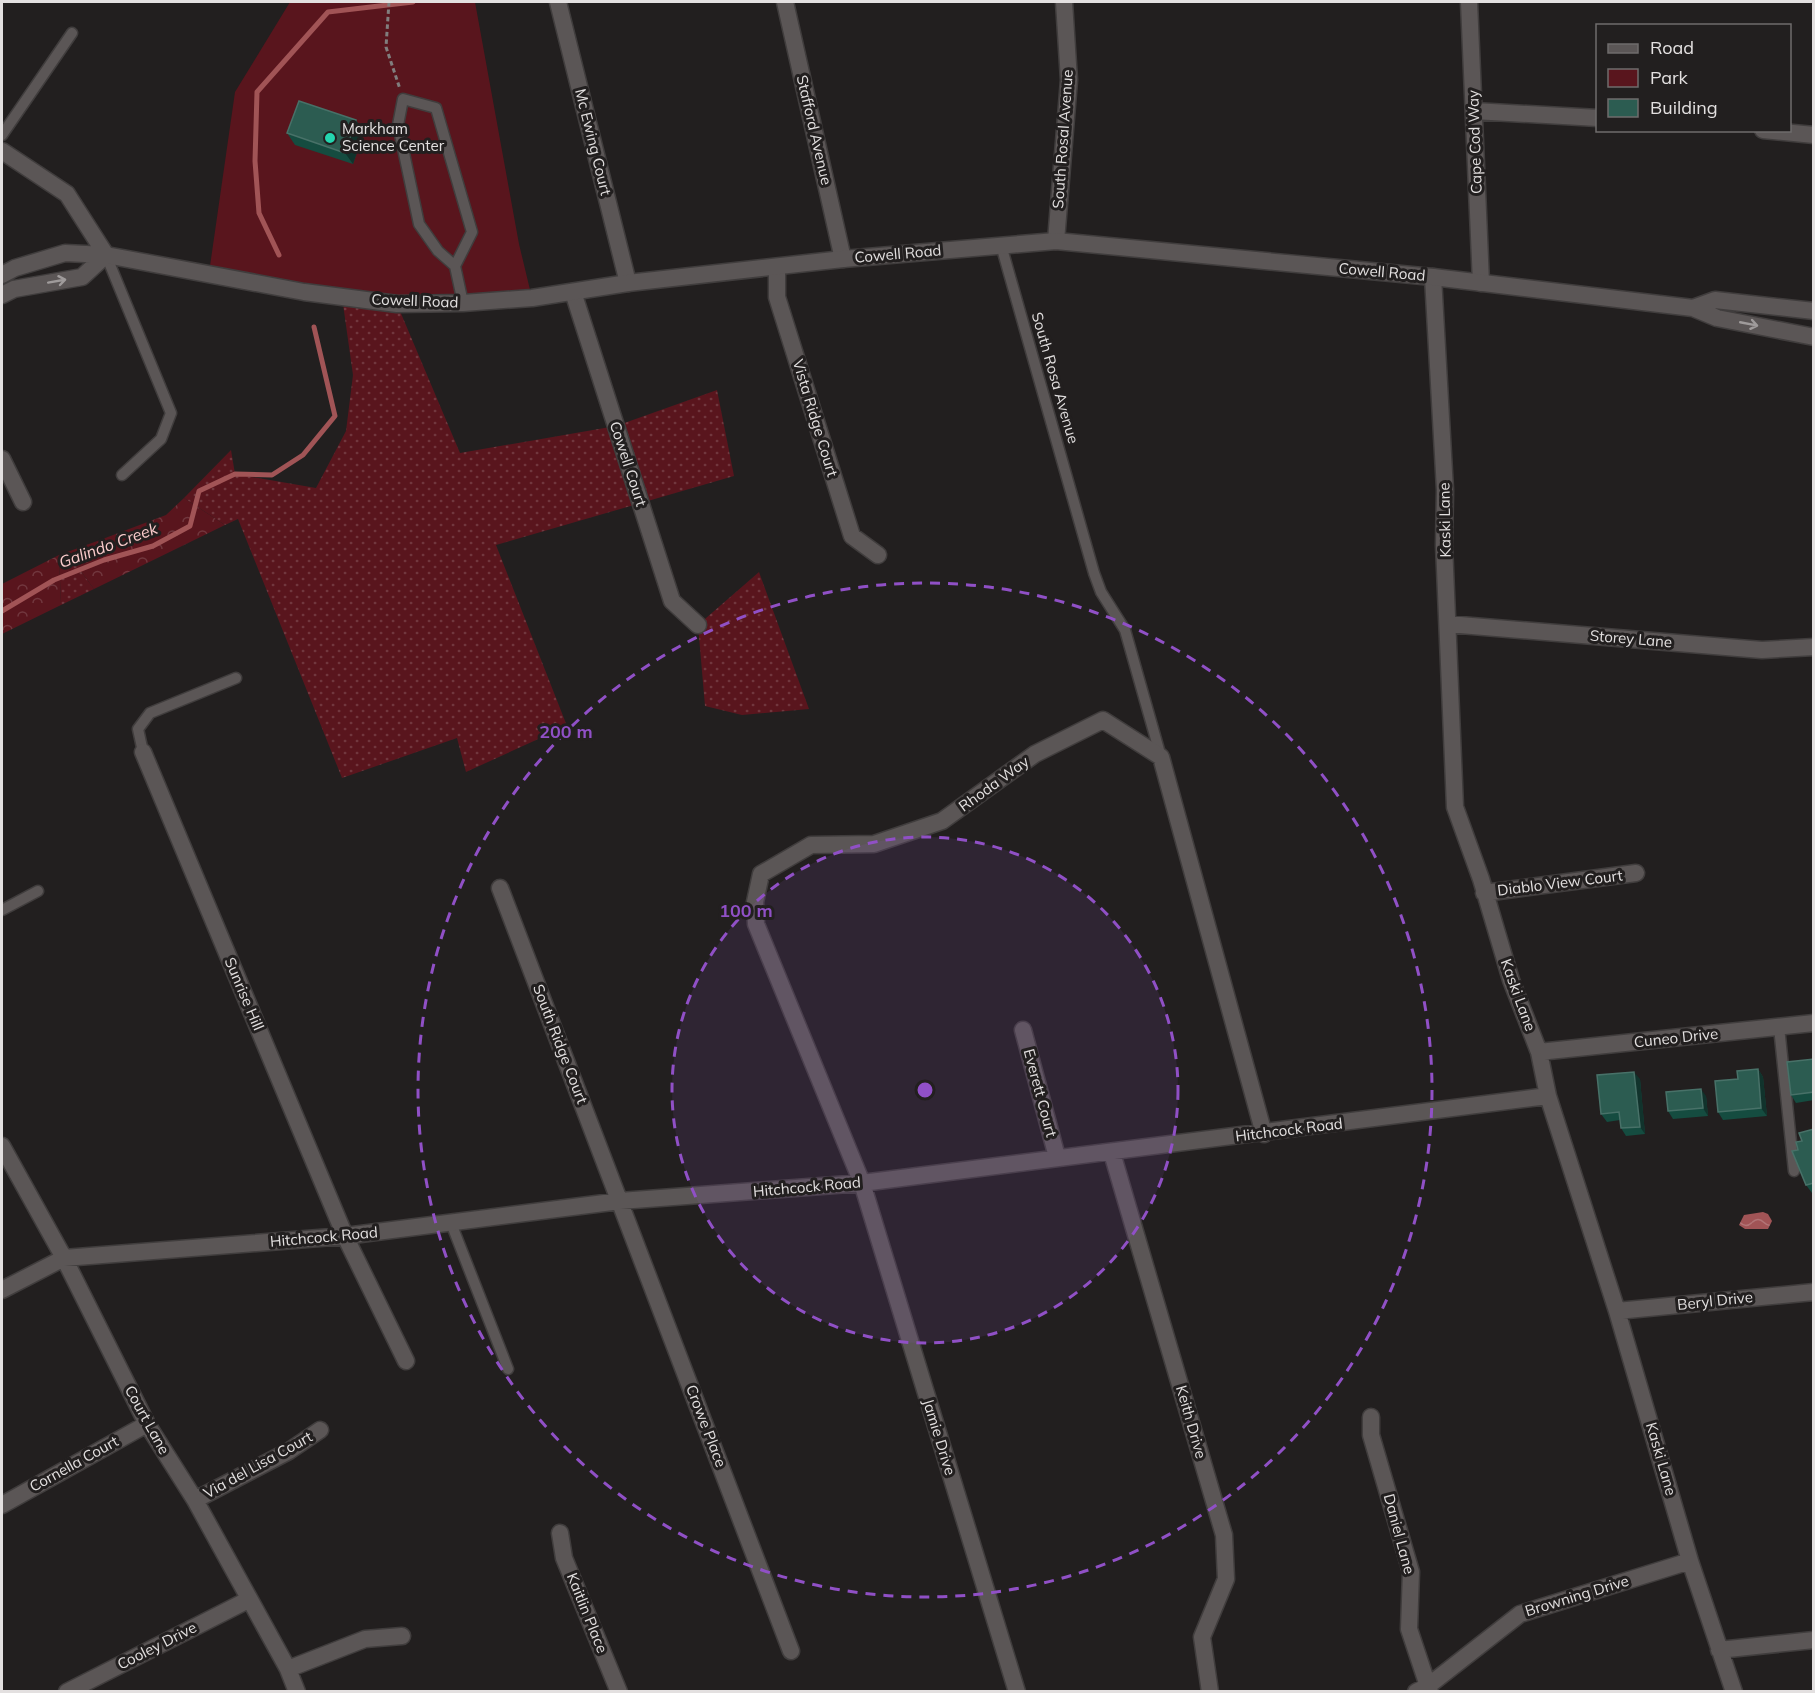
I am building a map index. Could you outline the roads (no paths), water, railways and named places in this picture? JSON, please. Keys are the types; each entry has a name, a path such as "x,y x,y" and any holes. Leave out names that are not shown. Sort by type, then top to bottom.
{"street":[{"name":"Mc Ewing Court","path":"558,2 628,283"},
{"name":"Stafford Avenue","path":"785,2 843,259"},
{"name":"South Rosal Avenue","path":"1056,241 1069,80 1064,2"},
{"name":"Cape Cod Way","path":"1469,2 1481,283"},
{"path":"1474,111 1596,118"},
{"path":"1783,132 1814,135"},
{"path":"2,151 67,194 106,255 82,277 14,289 2,295"},
{"name":"Cowell Road","path":"2,275 15,268 65,253 106,255 304,292 397,304 463,303 843,259 1056,241 1433,277 1693,308 1717,318 1814,337"},
{"name":"Vista Ridge Court","path":"777,267 777,297 852,536 878,555"},
{"name":"Kaski Lane","path":"1433,277 1445,490 1444,545 1455,807 1511,980 1539,1052 1548,1096 1617,1311 1690,1561 1734,1692"},
{"name":"Cowell Court","path":"573,292 672,600 698,625"},
{"name":"Cowell Road","path":"1693,308 1715,300 1814,311"},
{"path":"2,459 22,502"},
{"name":"Storey Lane","path":"1448,624 1762,650 1814,647"},
{"name":"Rhoda Way","path":"862,1183 756,924 755,902 761,873 811,845 874,844 942,821 1035,754 1103,720 1161,757"},
{"name":"Sunrise Hill","path":"143,752 345,1236 406,1361"},
{"path":"1161,757 1264,1134"},
{"name":"Diablo View Court","path":"1484,893 1636,873"},
{"name":"South Ridge Court","path":"500,888 620,1201"},
{"name":"Cuneo Drive","path":"1539,1052 1814,1023"},
{"name":"Everett Court","path":"1023,1030 1057,1157"},
{"name":"Hitchcock Road","path":"64,1258 345,1236 620,1201 862,1183 1057,1157 1112,1153 1264,1134 1548,1096"},
{"name":"Court Lane","path":"2,1146 64,1258 147,1424 195,1500 288,1669 297,1692"},
{"name":"Keith Drive","path":"1112,1153 1224,1535 1226,1579 1202,1637 1209,1692"},
{"name":"Jamie Drive","path":"862,1183 1017,1692"},
{"name":"Crowe Place","path":"620,1201 791,1651"},
{"path":"2,1290 64,1258"},
{"name":"Beryl Drive","path":"1617,1311 1814,1292"},
{"name":"Daniel Lane","path":"1371,1417 1371,1435 1411,1572 1409,1629 1425,1690"},
{"name":"Cornella Court","path":"2,1505 147,1424"},
{"name":"Via del Lisa Court","path":"195,1500 289,1451 320,1430"},
{"name":"Kaitlin Place","path":"560,1533 564,1558 619,1692"},
{"name":"Browning Drive","path":"1425,1690 1520,1614 1690,1561"},
{"name":"Cooley Drive","path":"67,1692 248,1600"},
{"path":"288,1669 365,1639 402,1636"},
{"path":"1719,1650 1814,1640"}],"lane":[{"path":"2,135 72,33"},
{"path":"455,266 472,232 436,108 403,99 398,125 419,224 438,251 455,266 463,303"},
{"name":"South Rosa Avenue","path":"1001,245 1098,582 1125,630 1161,757"},
{"path":"106,255 171,413 161,439 122,475"},
{"path":"143,752 138,729 150,713 236,678"},
{"path":"2,910 38,891"},
{"path":"1779,1027 1794,1171"},
{"path":"452,1223 508,1369"}],"water":[{"path":"1763,1212 1768,1214 1772,1221 1768,1229 1745,1229 1739,1225 1744,1215"}],"waterway":[{"name":"Galindo Creek","path":"279,255 259,213 255,161 257,92 328,12 413,2"},
{"name":"Galindo Creek","path":"2,611 54,580 104,560 153,546 190,526 199,491 235,474 272,475 303,455 335,416 314,327"}],"place":[{"name":"Markham Science Center","path":"330,138"}]}
